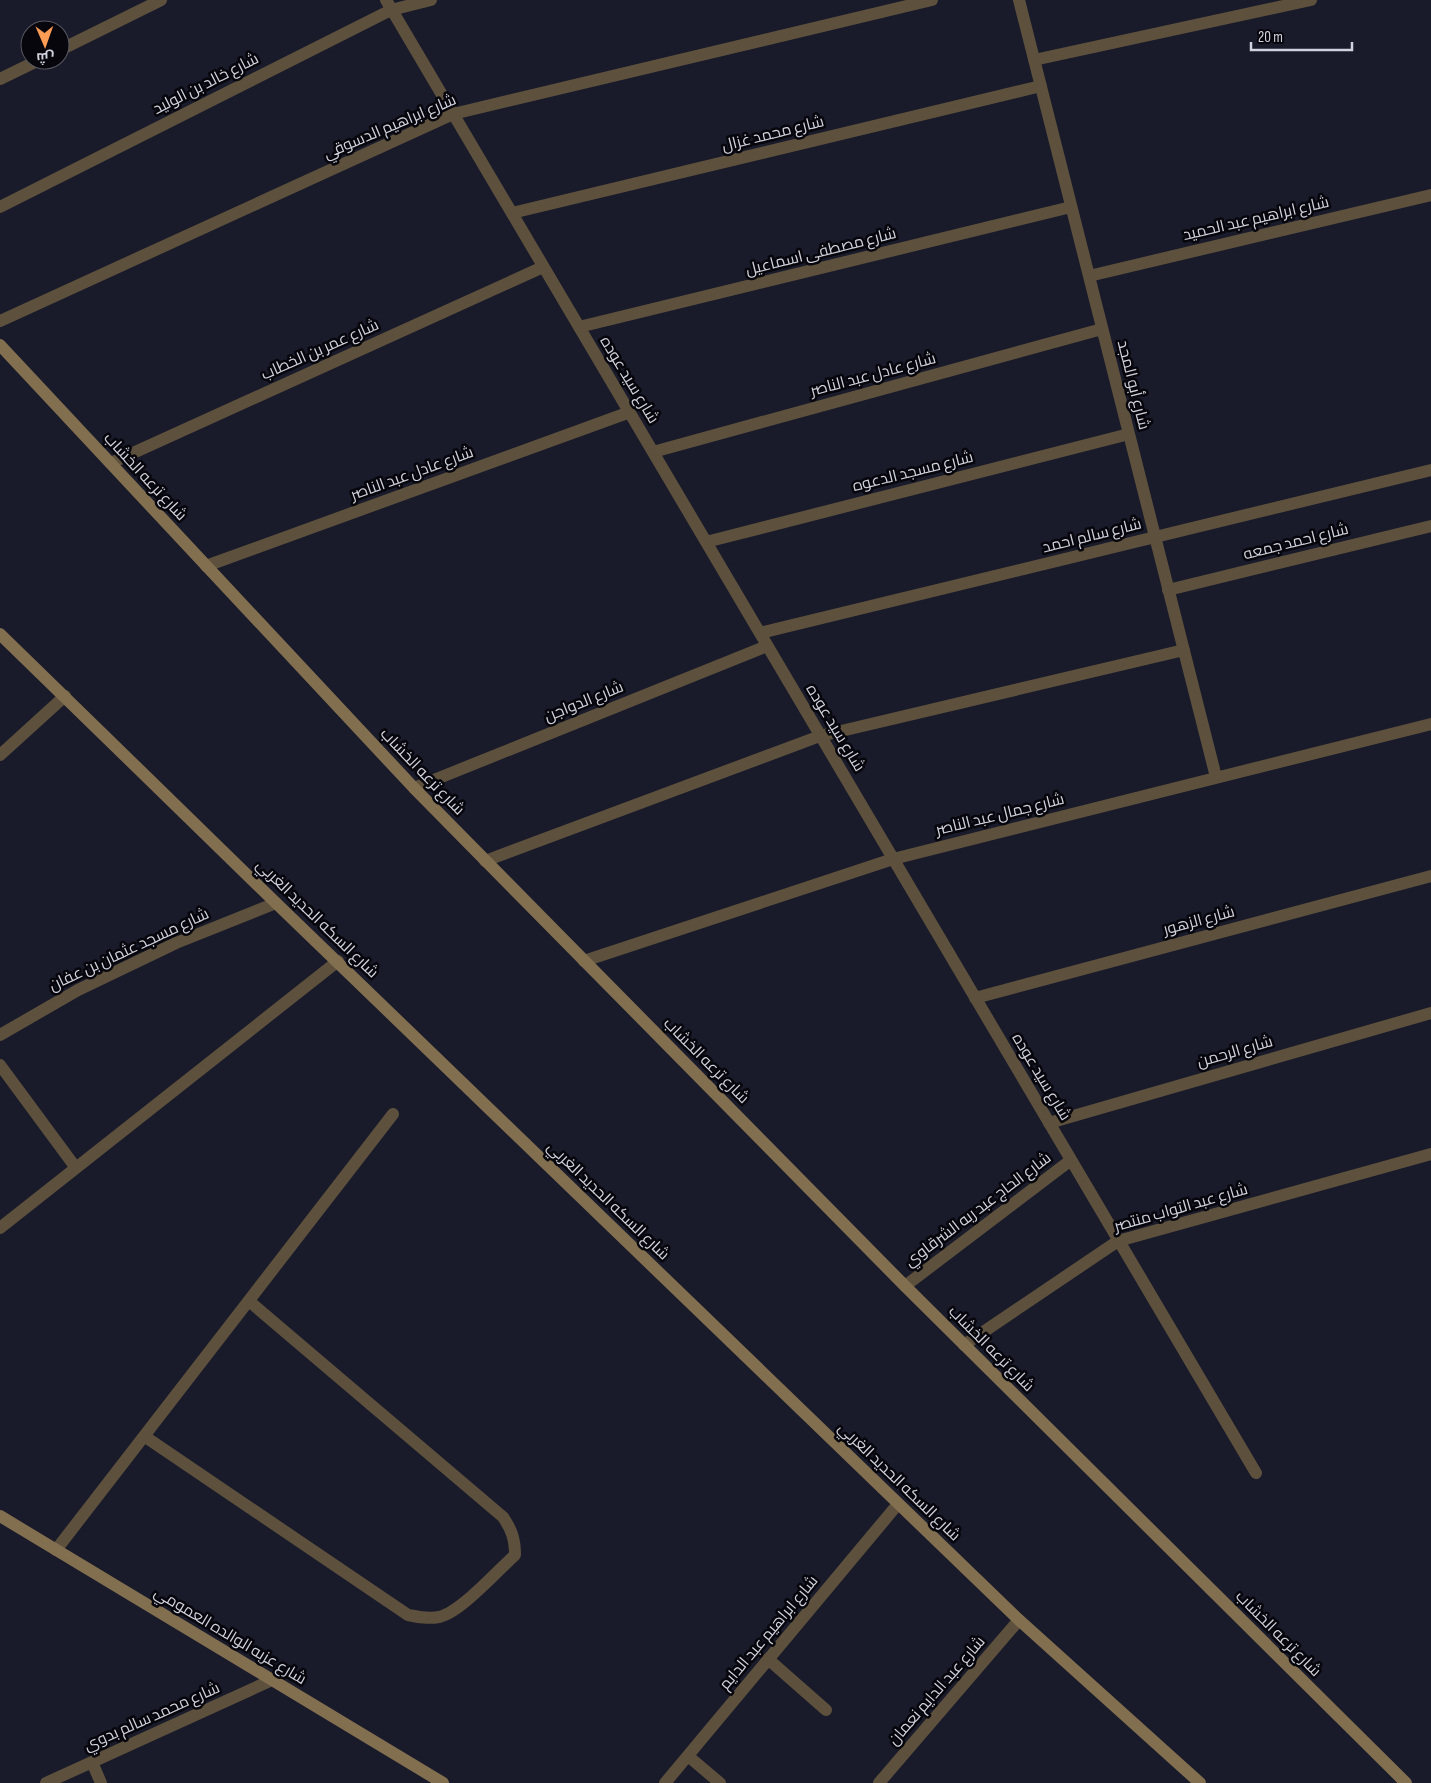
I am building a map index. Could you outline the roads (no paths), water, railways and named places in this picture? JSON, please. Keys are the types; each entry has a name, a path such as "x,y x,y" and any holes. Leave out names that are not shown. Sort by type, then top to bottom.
{"street":[{"path":"70,45 161,0"},
{"name":"شارع خالد بن الوليد","path":"0,207 388,5 431,0"},
{"name":"شارع ابراهيم الدسوقي","path":"0,321 453,114 932,0"},
{"name":"شارع أبو المجد","path":"1019,0 1216,777"},
{"path":"1034,60 1311,0"},
{"name":"شارع سيد عوده","path":"388,5 1256,1473"},
{"path":"0,79 20,69"},
{"name":"شارع محمد غزال","path":"512,214 1041,86"},
{"name":"شارع ابراهيم عبد الحميد","path":"1089,276 1431,195"},
{"name":"شارع مصطفى اسماعيل","path":"579,327 1072,208"},
{"name":"شارع عمر بن الخطاب","path":"111,463 543,267"},
{"name":"شارع عادل عبد الناصر","path":"653,452 1102,329"},
{"name":"شارع ترعه الخشاب","path":"0,345 414,788 904,1286 1406,1783"},
{"name":"شارع عادل عبد الناصر","path":"206,566 630,412"},
{"name":"شارع مسجد الدعوه","path":"706,542 1129,434"},
{"name":"شارع سالم احمد","path":"760,633 1431,470"},
{"name":"شارع احمد جمعه","path":"1168,590 1431,526"},
{"name":"شارع السكه الحديد الغربي","path":"0,634 1019,1620 1200,1783"},
{"name":"شارع الدواجن","path":"414,788 767,646"},
{"path":"486,861 820,736 1184,650"},
{"path":"0,754 65,696"},
{"name":"شارع جمال عبد الناصر","path":"584,961 893,859 1431,724"},
{"name":"شارع الزهور","path":"975,998 1431,876"},
{"name":"شارع مسجد عثمان بن عفان","path":"0,1035 78,990 167,947 276,903"},
{"path":"0,1228 338,962"},
{"name":"شارع الرحمن","path":"1049,1123 1431,1013"},
{"path":"0,1065 76,1168"},
{"path":"56,1550 392,1114"},
{"name":"شارع عبد التواب منتصر","path":"964,1345 1118,1241 1431,1154"},
{"name":"شارع الحاج عبد ربه الشرقاوي","path":"904,1286 1071,1160"},
{"path":"144,1436 408,1615 424,1619 441,1617 456,1610 515,1555 515,1541 511,1528 504,1516 248,1301"},
{"name":"شارع ابراهيم عبد الدايم","path":"665,1783 898,1504"},
{"name":"شارع عزبه الوالده العمومي","path":"0,1516 443,1783"},
{"name":"شارع عبد الدايم نعمان","path":"879,1783 1019,1620"},
{"path":"768,1659 826,1710"},
{"name":"شارع محمد سالم بدوي","path":"46,1783 272,1680"},
{"path":"688,1756 720,1783"},
{"path":"92,1762 101,1783"}]}
